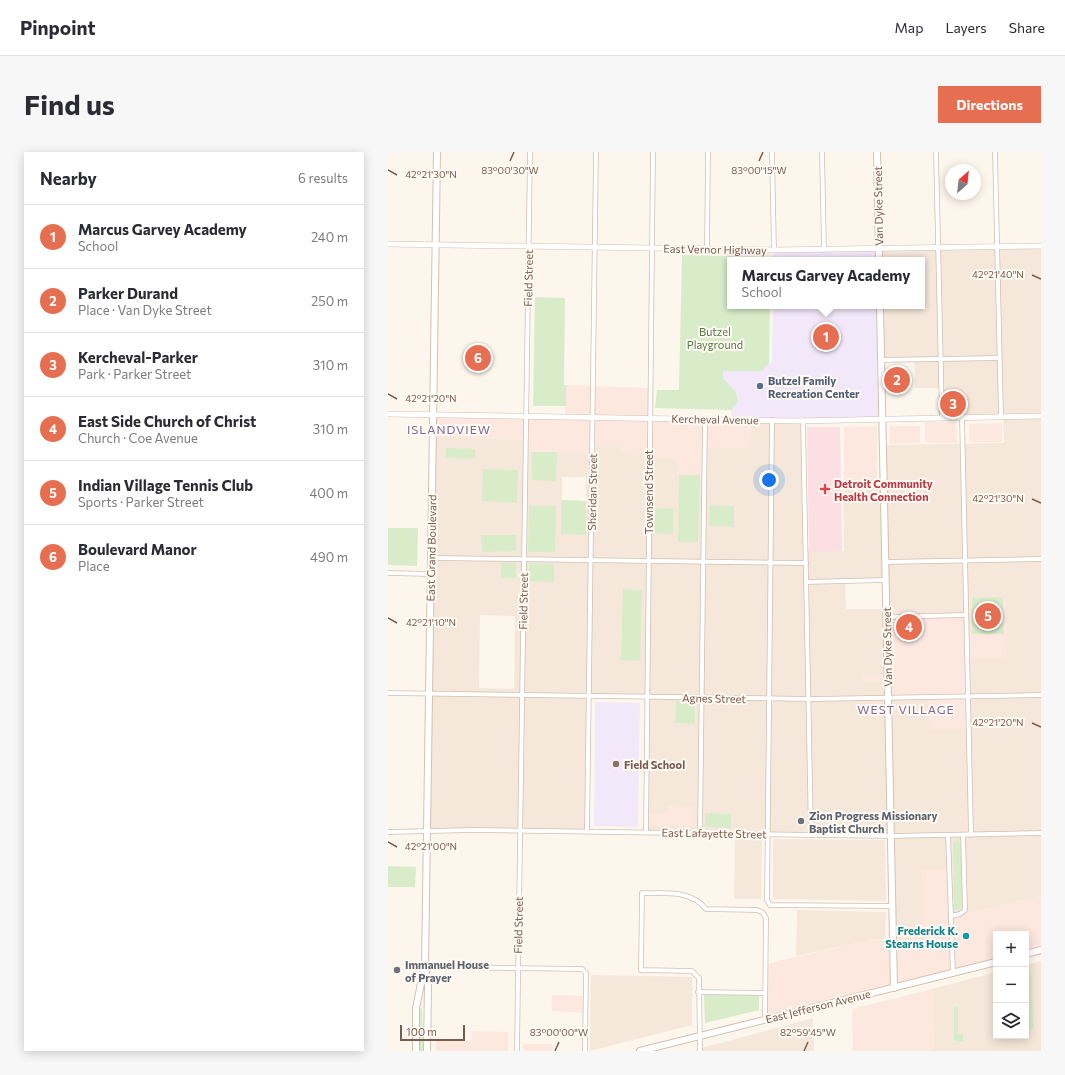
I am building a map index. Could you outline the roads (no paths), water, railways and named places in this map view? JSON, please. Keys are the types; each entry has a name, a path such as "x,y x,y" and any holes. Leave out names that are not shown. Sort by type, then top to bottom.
{"main road":[{"name":"East Grand Boulevard","path":"427,1051 428,986 425,967 437,152"},
{"name":"Van Dyke Street","path":"877,152 879,257"},
{"name":"Van Dyke Street","path":"880,309 891,906 894,988"},
{"path":"1029,953 1041,950"},
{"name":"East Jefferson Avenue","path":"640,1051 993,963"},
{"name":"East Grand Boulevard","path":"416,1051 417,995 425,967"},
{"path":"416,1012 420,1003 426,1005 428,1009"}],"street":[{"name":"Field Street","path":"516,1051 530,152"},
{"name":"Sheridan Street","path":"588,831 596,152"},
{"name":"Townsend Street","path":"646,832 653,152"},
{"path":"706,249 708,152"},
{"path":"772,152 774,250"},
{"path":"822,152 824,250"},
{"path":"936,152 942,418"},
{"path":"995,152 1001,417"},
{"name":"East Vernor Highway","path":"388,244 774,250 1041,246"},
{"path":"881,360 999,358"},
{"name":"Kercheval Avenue","path":"388,414 802,421 882,418 1041,416"},
{"path":"962,417 965,615 971,835"},
{"path":"700,833 705,419"},
{"path":"772,420 767,900 770,905 891,906"},
{"path":"802,421 811,835"},
{"path":"431,558 806,563"},
{"path":"885,562 1041,559"},
{"path":"388,573 430,574"},
{"path":"806,582 885,580"},
{"path":"886,617 965,615"},
{"name":"Agnes Street","path":"388,693 769,699 1041,695"},
{"name":"East Lafayette Street","path":"388,832 427,830 520,830 890,836 1041,833"},
{"path":"948,835 953,974"},
{"path":"951,916 960,914 965,910 963,835"},
{"path":"700,1051 698,1036 699,978 696,973 689,971 641,970 642,893 682,894 700,902 706,909 757,910 763,913 766,918 765,1019"},
{"path":"425,967 584,970 586,973 585,1051"},
{"path":"698,992 765,993"}],"place":[{"name":"Marcus Garvey Academy","path":"826,337"},
{"name":"Boulevard Manor","path":"478,358"},
{"name":"Parker Durand","path":"897,380"},
{"name":"Butzel Family Recreation Center","path":"760,386"},
{"name":"Kercheval-Parker","path":"953,404"},
{"name":"Detroit Community Health Connection","path":"825,489"},
{"name":"Indian Village Tennis Club","path":"988,616"},
{"name":"East Side Church of Christ","path":"909,627"},
{"name":"Field School","path":"616,764"},
{"name":"Zion Progress Missionary Baptist Church","path":"801,821"},
{"name":"Frederick K. Stearns House","path":"966,936"},
{"name":"Immanuel House of Prayer","path":"397,970"}],"district":[{"name":"ISLANDVIEW","path":"449,429"},
{"name":"WEST VILLAGE","path":"906,709"}],"park label":[{"name":"Butzel Playground","path":"715,337"}]}
